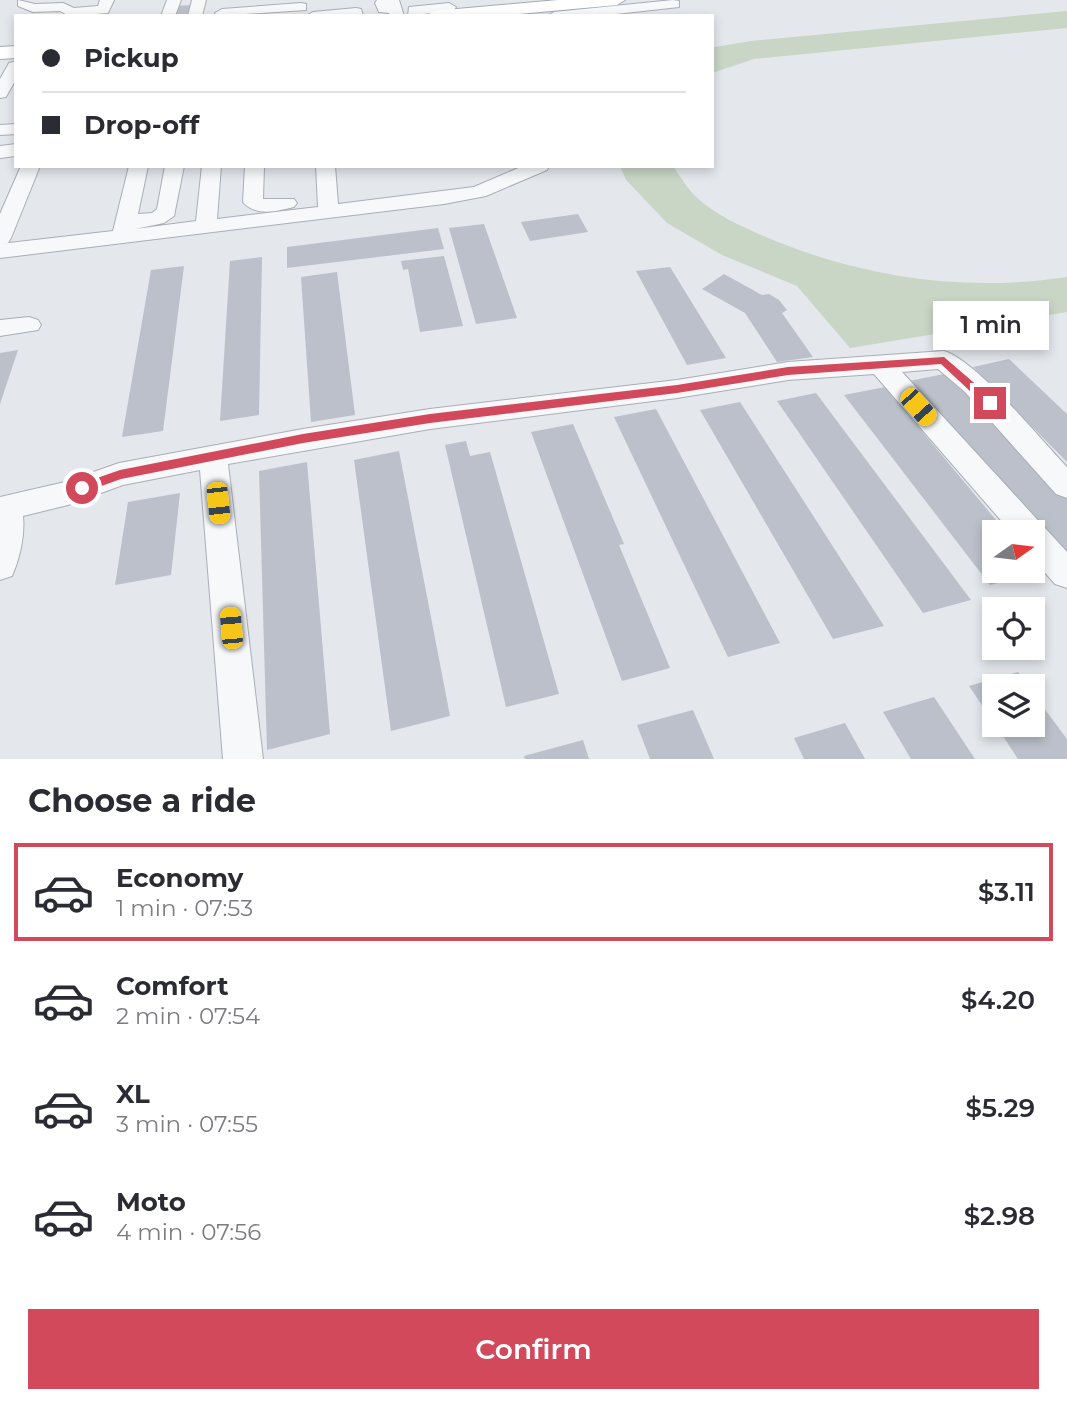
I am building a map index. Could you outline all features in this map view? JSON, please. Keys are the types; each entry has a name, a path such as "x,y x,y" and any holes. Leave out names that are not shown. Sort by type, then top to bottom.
{"main road":[{"path":"440,9 543,6 617,0"}],"street":[{"path":"20,3 33,8 62,7 71,12 103,10 107,0"},
{"path":"222,10 279,11 300,7 356,14 374,10 372,0"},
{"path":"409,2 440,9"},
{"path":"543,6 674,4"},
{"path":"415,14 414,10 440,9"},
{"path":"0,93 14,68"},
{"path":"30,168 0,240 124,229 206,226 328,205 480,192 535,168"},
{"path":"124,229 139,168"},
{"path":"124,229 157,219 167,212 175,168"},
{"path":"206,226 212,168"},
{"path":"254,168 253,202 256,205 328,205"},
{"path":"0,328 29,325"},
{"path":"0,566 9,529 4,509 68,493 120,474 213,455 430,419 677,389 788,371 909,361 944,360 974,386 1067,486"},
{"path":"213,455 243,759"},
{"path":"1045,549 1067,574"}],"lane":[{"path":"325,168 328,205"},
{"path":"881,365 1019,520"}],"green space":[{"path":"1067,11 1067,28 754,59 714,72 714,47 751,41"},
{"path":"621,168 674,168 695,196 730,220 796,249 872,271 949,282 1028,282 1067,277 1067,312 850,348 797,286 722,255 667,223 626,180"}],"building":[{"path":"193,5 192,14 170,14 174,6"},
{"path":"578,214 588,232 530,241 521,222"},
{"path":"484,224 517,318 476,324 449,228"},
{"path":"438,228 444,249 287,268 287,247"},
{"path":"444,256 463,326 420,332 408,269 403,270 401,261"},
{"path":"262,257 259,415 220,421 230,261"},
{"path":"184,266 163,431 122,437 151,270"},
{"path":"670,267 726,358 687,365 636,271"},
{"path":"337,272 355,415 311,422 301,277"},
{"path":"724,274 762,295 769,294 779,300 787,310 782,313 813,357 777,362 745,313 702,289"},
{"path":"18,350 0,404 0,353"},
{"path":"1009,359 1067,414 1067,462 973,367"},
{"path":"949,373 1067,497 1067,558 1045,533 1045,520 1033,520 909,381"},
{"path":"885,387 996,520 982,520 982,575 844,395"},
{"path":"816,393 971,600 923,613 777,401"},
{"path":"740,402 884,626 833,639 700,410"},
{"path":"656,409 780,643 728,657 614,417"},
{"path":"573,424 624,544 619,545 670,668 622,681 531,432"},
{"path":"466,441 470,456 490,452 559,694 506,707 445,445"},
{"path":"399,451 450,716 391,731 354,460"},
{"path":"307,462 330,734 267,750 259,471"},
{"path":"180,493 171,575 115,585 128,502"},
{"path":"982,682 982,705 969,686"},
{"path":"934,697 975,759 911,759 883,712"},
{"path":"1045,709 1067,739 1067,759 1018,759 1004,737 1045,737"},
{"path":"693,710 714,759 650,759 637,725"},
{"path":"845,723 865,759 804,759 794,738"},
{"path":"583,740 589,759 525,759 524,756"}],"route":[{"path":"82,488 120,474 303,439 430,419 677,389 788,371 944,360 990,403"}]}
